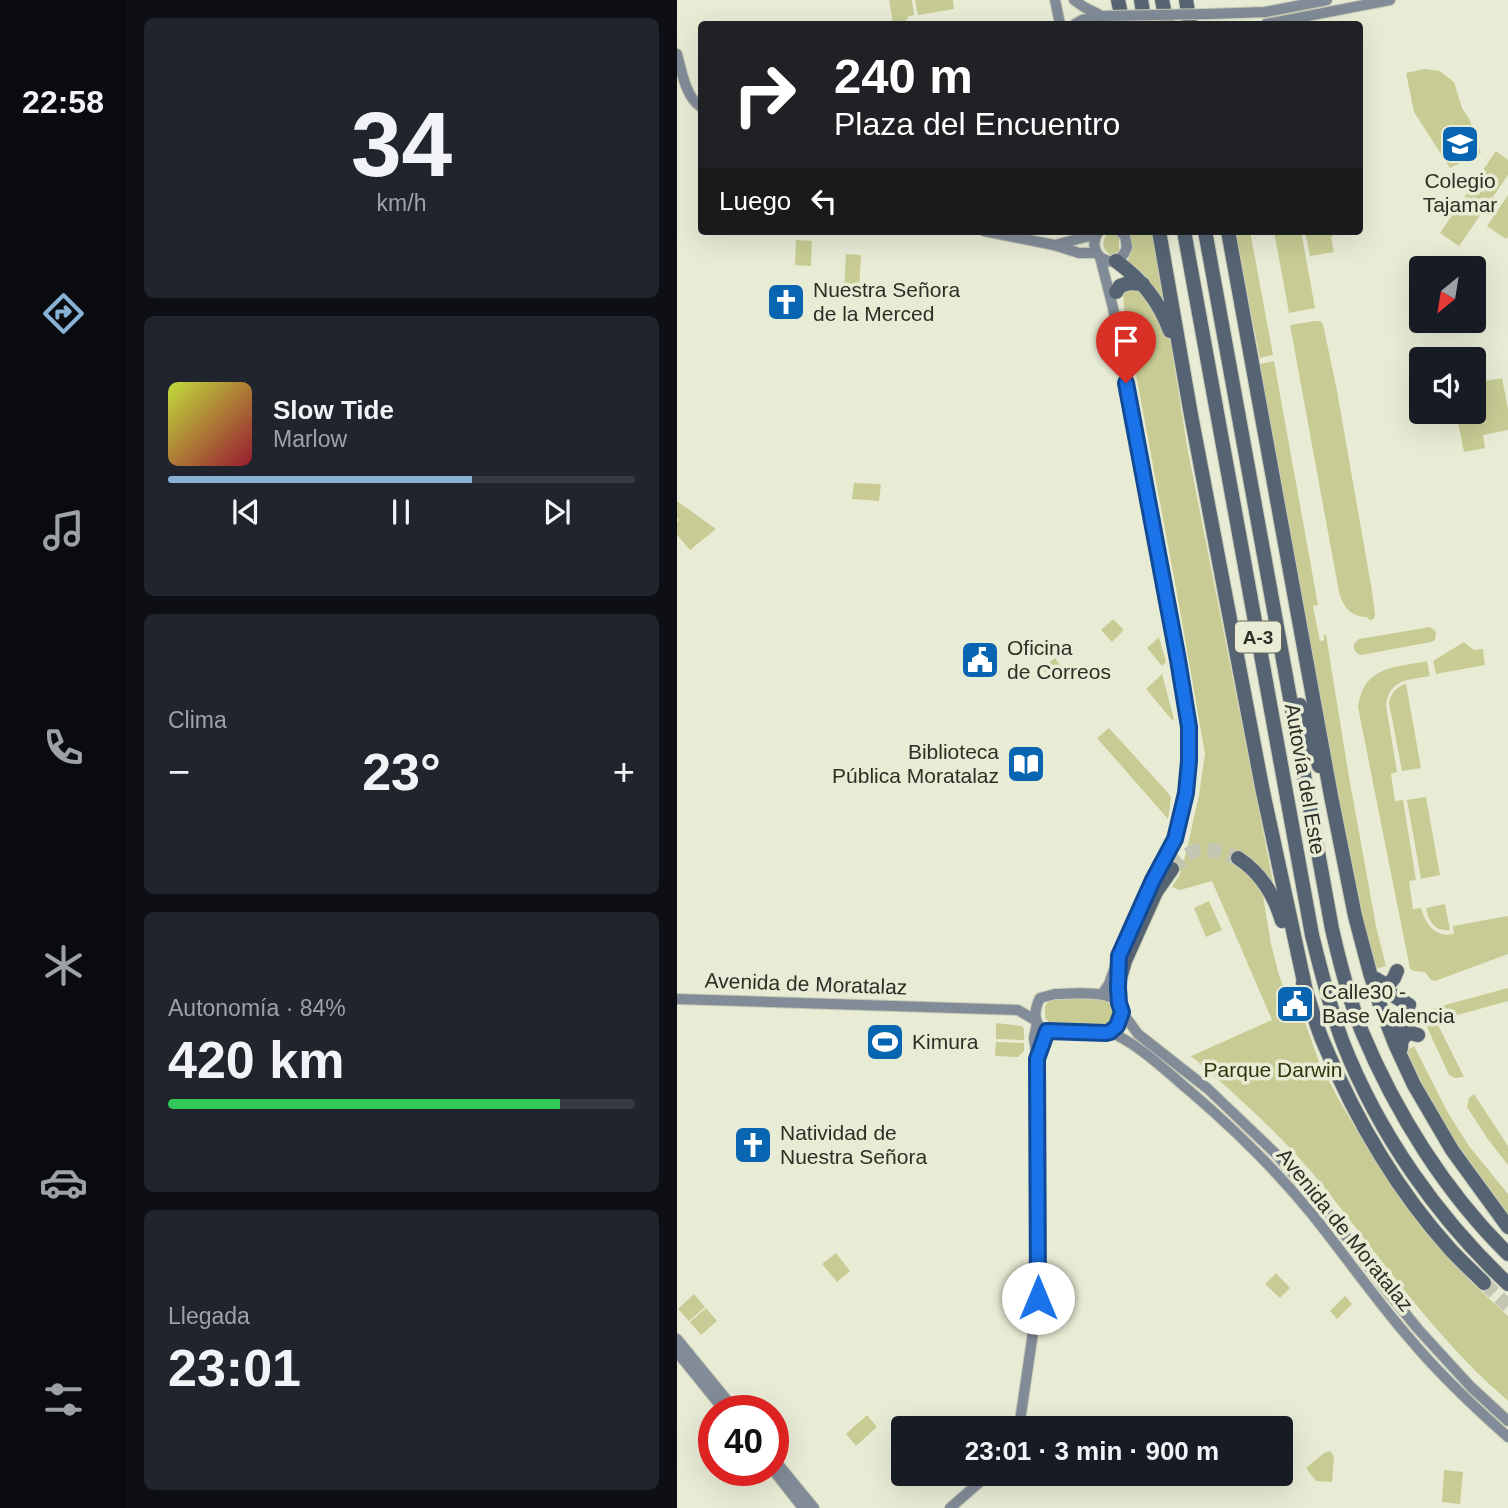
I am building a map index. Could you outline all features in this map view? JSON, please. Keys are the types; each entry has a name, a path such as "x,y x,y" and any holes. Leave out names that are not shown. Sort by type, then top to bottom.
{"highway":[{"path":"1118,0 1122,21"},
{"path":"1141,0 1144,21"},
{"path":"1162,0 1166,21"},
{"path":"1186,0 1190,21"},
{"path":"1160,235 1263,792 1306,991"},
{"path":"1167,235 1172,309"},
{"name":"Autovía del Este","path":"1185,235 1312,935 1323,979 1343,1041 1367,1095 1404,1160 1462,1238 1508,1284"},
{"name":"Autovía del Este","path":"1206,235 1332,929 1343,972 1362,1031 1385,1083 1423,1149 1455,1195 1508,1254"},
{"path":"1229,235 1331,796 1355,916 1371,974 1395,1044 1414,1085 1452,1150 1506,1224"},
{"path":"1116,261 1152,295 1161,309 1182,362"},
{"path":"1116,292 1120,286 1129,283 1143,284"},
{"path":"1277,622 1314,754 1331,796"},
{"path":"1238,858 1250,866 1270,890 1322,1041 1345,1093 1389,1169 1417,1209 1450,1249 1484,1283"},
{"path":"1118,985 1125,961 1156,892 1172,869"},
{"path":"1287,910 1297,928 1329,1020 1343,1041"},
{"path":"1371,974 1384,984 1390,983 1397,971"},
{"path":"1371,974 1381,988 1409,1005 1398,1040 1414,1085"},
{"path":"1401,1049 1404,1036 1411,1033 1418,1035"}],"street":[{"path":"1055,0 1059,21"},
{"path":"1074,0 1102,16"},
{"path":"1074,0 1079,21"},
{"path":"1086,21 1102,16 1265,12 1327,0"},
{"path":"1282,21 1390,0"},
{"path":"677,54 693,102 698,105"},
{"path":"1004,235 1079,253 1099,255 1111,262 1125,253 1127,247 1124,235"},
{"path":"1054,245 1087,235"},
{"path":"1096,235 1094,244 1113,308 1189,727 1186,793 1175,839 1153,880 1109,984 1102,994 1111,997 1121,1008"},
{"path":"1113,308 1119,270 1116,261"},
{"path":"1037,1059 1047,1031 1110,1032 1117,1026 1121,1008 1118,985 1119,956"},
{"name":"Avenida de Moratalaz","path":"677,999 1018,1010 1040,998 1055,994 1102,994"},
{"path":"1021,1416 1038,1298 1037,1059 1034,1038 1038,1001"},
{"name":"Avenida de Moratalaz","path":"1121,1008 1138,1034 1208,1088 1275,1153 1326,1210 1418,1329 1471,1387 1508,1421"},
{"name":"Avenida de Moratalaz","path":"1018,1010 1047,1031"},
{"name":"Avenida de Moratalaz","path":"1110,1032 1130,1042 1177,1080 1253,1149 1310,1212 1410,1339 1460,1394 1508,1437"},
{"path":"677,1339 723,1395"},
{"path":"677,1352 712,1395"},
{"path":"789,1478 814,1508"},
{"path":"786,1486 804,1508"},
{"path":"950,1508 975,1486"}],"green space":[{"path":"889,0 912,0 914,15 909,16 906,21 892,21"},
{"path":"915,0 953,0 954,9 918,15"},
{"path":"1424,69 1440,71 1454,82 1481,153 1450,168 1414,112 1406,73"},
{"path":"1496,151 1508,160 1508,175 1459,246 1440,233"},
{"path":"1508,195 1508,237 1506,239 1487,226"},
{"path":"1129,235 1157,235 1172,324 1128,263"},
{"path":"1236,235 1251,235 1273,355 1260,358"},
{"path":"1275,235 1302,235 1315,308 1289,313"},
{"path":"1306,235 1333,235 1334,252 1310,256"},
{"path":"1119,236 1119,250 1112,256 1103,244 1105,237"},
{"path":"796,240 812,241 811,266 795,265"},
{"path":"846,254 861,255 859,292 844,291"},
{"name":"Parque Darwin","path":"1140,288 1166,329 1171,345 1187,446 1273,882 1252,859 1240,852 1263,896 1279,975 1295,1019 1303,1016 1319,1062 1376,1163 1417,1221 1470,1281 1508,1316 1508,1401 1434,1326 1293,1152 1243,1102 1191,1056 1272,1020 1212,881 1180,890 1172,887 1180,874 1187,849 1205,754 1125,316 1125,289"},
{"path":"1315,321 1323,324 1337,391 1372,591 1375,615 1374,619 1370,620 1348,610 1339,592 1290,325"},
{"path":"1274,361 1318,605 1313,606 1320,641 1324,640 1326,635 1376,926 1386,966 1376,969 1354,883 1271,432 1260,364"},
{"path":"1502,378 1508,409 1508,430 1483,435 1485,448 1464,452 1458,424 1486,424 1486,381"},
{"path":"854,483 881,484 879,501 852,499"},
{"path":"677,501 716,529 690,550 677,535"},
{"path":"1113,619 1124,630 1112,642 1101,630"},
{"path":"1430,627 1436,631 1435,640 1431,642 1361,655 1354,648 1359,639"},
{"path":"1159,637 1166,662 1162,666 1147,648"},
{"path":"1464,642 1474,650 1483,649 1485,665 1436,674 1433,661"},
{"path":"1055,658 1067,676 1046,673 1042,668"},
{"path":"1427,661 1430,676 1396,685 1388,696 1386,705 1397,772 1391,774 1395,801 1403,800 1416,880 1409,881 1413,909 1421,908 1432,928 1447,935 1454,934 1453,926 1508,916 1508,954 1435,981 1425,972 1410,969 1358,707 1361,694 1374,676 1392,668"},
{"path":"1162,674 1174,719 1172,720 1146,689"},
{"path":"1406,684 1421,768 1402,771 1389,703 1395,691"},
{"path":"1109,728 1169,794 1171,798 1168,819 1097,738"},
{"path":"1426,797 1440,875 1421,879 1407,800"},
{"path":"1209,901 1222,930 1206,937 1194,908"},
{"path":"1445,904 1450,930 1433,925 1426,908"},
{"path":"1508,988 1508,1001 1436,1021 1464,1077 1455,1078 1449,1075 1426,1024 1426,1014 1434,1008"},
{"path":"1056,998 1105,1000 1115,1014 1113,1021 1104,1027 1056,1026 1045,1018 1045,1006"},
{"path":"996,1023 1022,1026 1024,1040 996,1039"},
{"path":"996,1042 1024,1043 1024,1051 1018,1057 995,1056"},
{"path":"1414,1046 1448,1113 1469,1146 1508,1194 1508,1215 1460,1151 1427,1094 1407,1051"},
{"path":"1474,1094 1508,1146 1508,1165 1467,1107 1469,1098"},
{"path":"836,1253 850,1271 837,1282 822,1264"},
{"path":"1276,1273 1290,1288 1280,1298 1265,1284"},
{"path":"694,1294 705,1307 689,1321 678,1309"},
{"path":"1345,1296 1352,1304 1337,1319 1330,1311"},
{"path":"706,1308 717,1321 701,1335 690,1322"},
{"path":"867,1415 877,1427 856,1446 846,1434"},
{"path":"1330,1451 1334,1456 1332,1482 1316,1481 1306,1468"},
{"path":"1444,1470 1463,1472 1460,1504 1442,1502"}],"tunnel":[{"path":"1172,869 1188,854 1197,851 1215,851 1238,858"},
{"path":"1484,1283 1508,1306"}],"place":[{"name":"Colegio Tajamar","path":"1460,144"},
{"name":"Nuestra Señora de la Merced","path":"786,302"},
{"name":"Oficina de Correos","path":"980,660"},
{"name":"Biblioteca Pública Moratalaz","path":"1026,764"},
{"name":"Calle30 - Base Valencia","path":"1295,1004"},
{"name":"Kimura","path":"885,1042"},
{"name":"Natividad de Nuestra Señora","path":"753,1145"}],"route":[{"path":"1038,1298 1037,1059 1047,1031 1106,1033 1114,1030 1120,1021 1122,1012 1117,968 1119,956 1153,880 1175,839 1186,793 1189,727 1126,383"}]}
